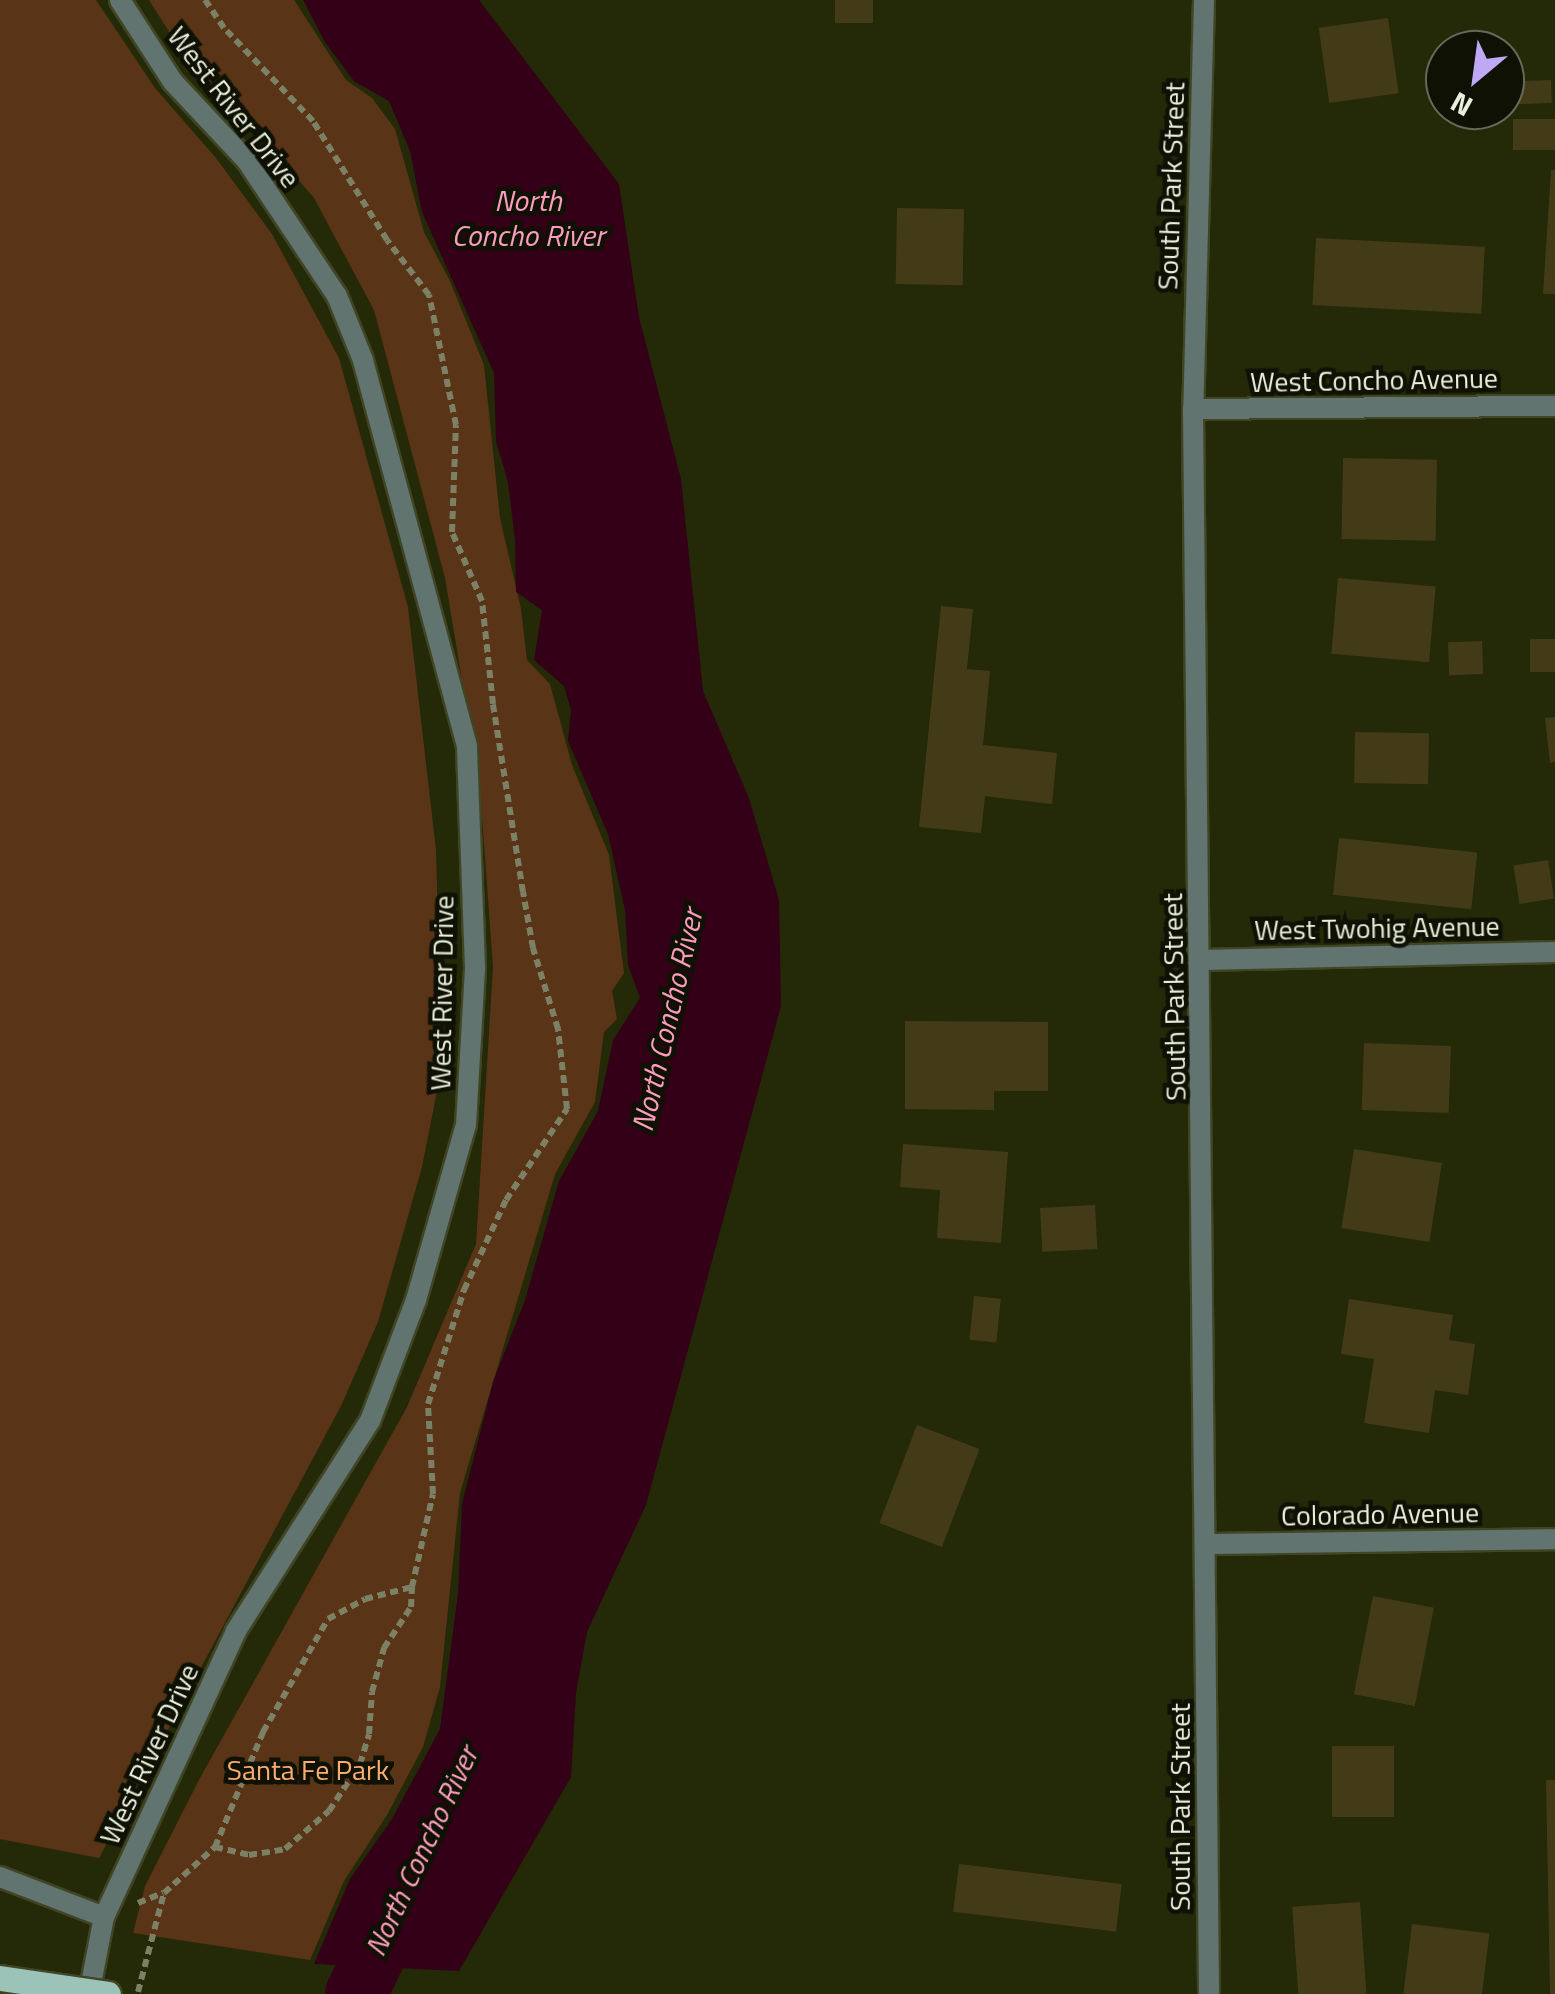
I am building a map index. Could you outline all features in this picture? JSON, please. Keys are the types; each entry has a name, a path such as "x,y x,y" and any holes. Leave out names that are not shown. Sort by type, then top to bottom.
{"main road":[{"path":"0,1978 108,1994"}],"street":[{"name":"West River Drive","path":"88,1994 104,1917 236,1631 370,1421 416,1300 466,1125 475,967 467,746 364,360 337,296 247,161 173,82 120,0"},
{"name":"South Park Street","path":"1204,0 1193,409 1209,1994"},
{"name":"West Concho Avenue","path":"1193,409 1555,406"},
{"name":"West Twohig Avenue","path":"1201,960 1555,952"},
{"name":"Colorado Avenue","path":"1205,1544 1555,1540"},
{"path":"0,1876 104,1917"}],"path":[{"path":"204,0 224,28 314,121 387,240 428,295 456,425 452,532 482,601 493,704 522,892 532,948 558,1029 567,1109 506,1200 464,1290 428,1404 432,1494 411,1607 384,1648 360,1764 329,1811 285,1849 248,1855 215,1847"},
{"path":"138,1994 164,1892 215,1847 262,1732 328,1619 365,1599 412,1586"}],"green space":[{"path":"0,0 96,0 155,88 216,158 272,234 339,358 408,607 436,850 442,1066 422,1167 378,1322 341,1406 99,1858 0,1839"},
{"name":"Santa Fe Park","path":"149,0 294,0 346,80 372,98 395,129 424,232 450,281 484,365 500,518 521,609 527,660 550,684 572,765 609,855 624,973 612,991 617,1019 604,1032 595,1102 555,1174 460,1493 440,1687 423,1747 387,1815 344,1881 310,1960 133,1933 145,1886 200,1778 407,1407 476,1244 493,967 480,789 445,578 374,310 314,198 245,118 192,68"}],"water":[{"name":"North Concho River","path":"303,0 479,0 619,184 639,317 681,479 703,691 749,798 779,900 781,1006 646,1505 587,1632 576,1693 571,1777 459,1971 314,1964 350,1879 392,1819 440,1729 458,1594 462,1504 493,1382 525,1300 559,1181 598,1111 613,1040 640,998 628,965 625,910 608,834 568,741 571,710 564,686 534,660 542,610 516,592 508,482 496,441 494,373 422,212 410,151 389,101 354,81 325,42"}],"building":[{"path":"835,0 873,0 873,23 835,23"},
{"path":"1388,18 1399,93 1329,103 1319,28"},
{"path":"1551,80 1552,103 1525,104 1525,81"},
{"path":"1525,119 1555,119 1555,150 1513,150 1513,130 1525,130"},
{"path":"1551,170 1555,170 1555,294 1543,294"},
{"path":"897,208 964,209 963,285 896,284"},
{"path":"1316,238 1485,247 1481,314 1312,305"},
{"path":"1343,458 1437,460 1436,541 1342,539"},
{"path":"1338,578 1436,587 1429,662 1331,654"},
{"path":"941,606 973,609 967,669 990,671 983,745 1057,753 1052,804 985,796 981,833 919,827"},
{"path":"1530,639 1555,639 1555,672 1530,672"},
{"path":"1482,641 1483,674 1449,675 1448,642"},
{"path":"1555,717 1555,762 1550,763 1545,718"},
{"path":"1355,732 1429,733 1428,784 1354,783"},
{"path":"1339,838 1477,853 1471,909 1333,895"},
{"path":"1548,860 1554,899 1520,904 1513,865"},
{"path":"905,1021 1048,1022 1048,1091 994,1091 994,1110 905,1109"},
{"path":"1364,1043 1451,1046 1449,1113 1362,1110"},
{"path":"903,1144 1008,1152 1001,1243 937,1238 940,1190 900,1187"},
{"path":"1354,1149 1442,1163 1429,1242 1341,1228"},
{"path":"1095,1205 1097,1249 1042,1252 1040,1208"},
{"path":"974,1296 1001,1299 996,1343 969,1340"},
{"path":"1349,1299 1453,1315 1449,1340 1475,1344 1468,1395 1435,1390 1429,1433 1364,1423 1374,1359 1341,1354"},
{"path":"917,1425 980,1449 942,1547 879,1523"},
{"path":"1373,1596 1434,1608 1415,1706 1354,1694"},
{"path":"1332,1746 1394,1746 1394,1817 1332,1817"},
{"path":"1546,1780 1555,1780 1555,1994 1550,1994"},
{"path":"959,1864 1122,1884 1116,1932 953,1912"},
{"path":"1360,1902 1366,1994 1298,1994 1292,1907"},
{"path":"1412,1924 1489,1934 1482,1994 1403,1993"}],"waterway":[{"name":"North Concho River","path":"356,1994 407,1888"}]}
